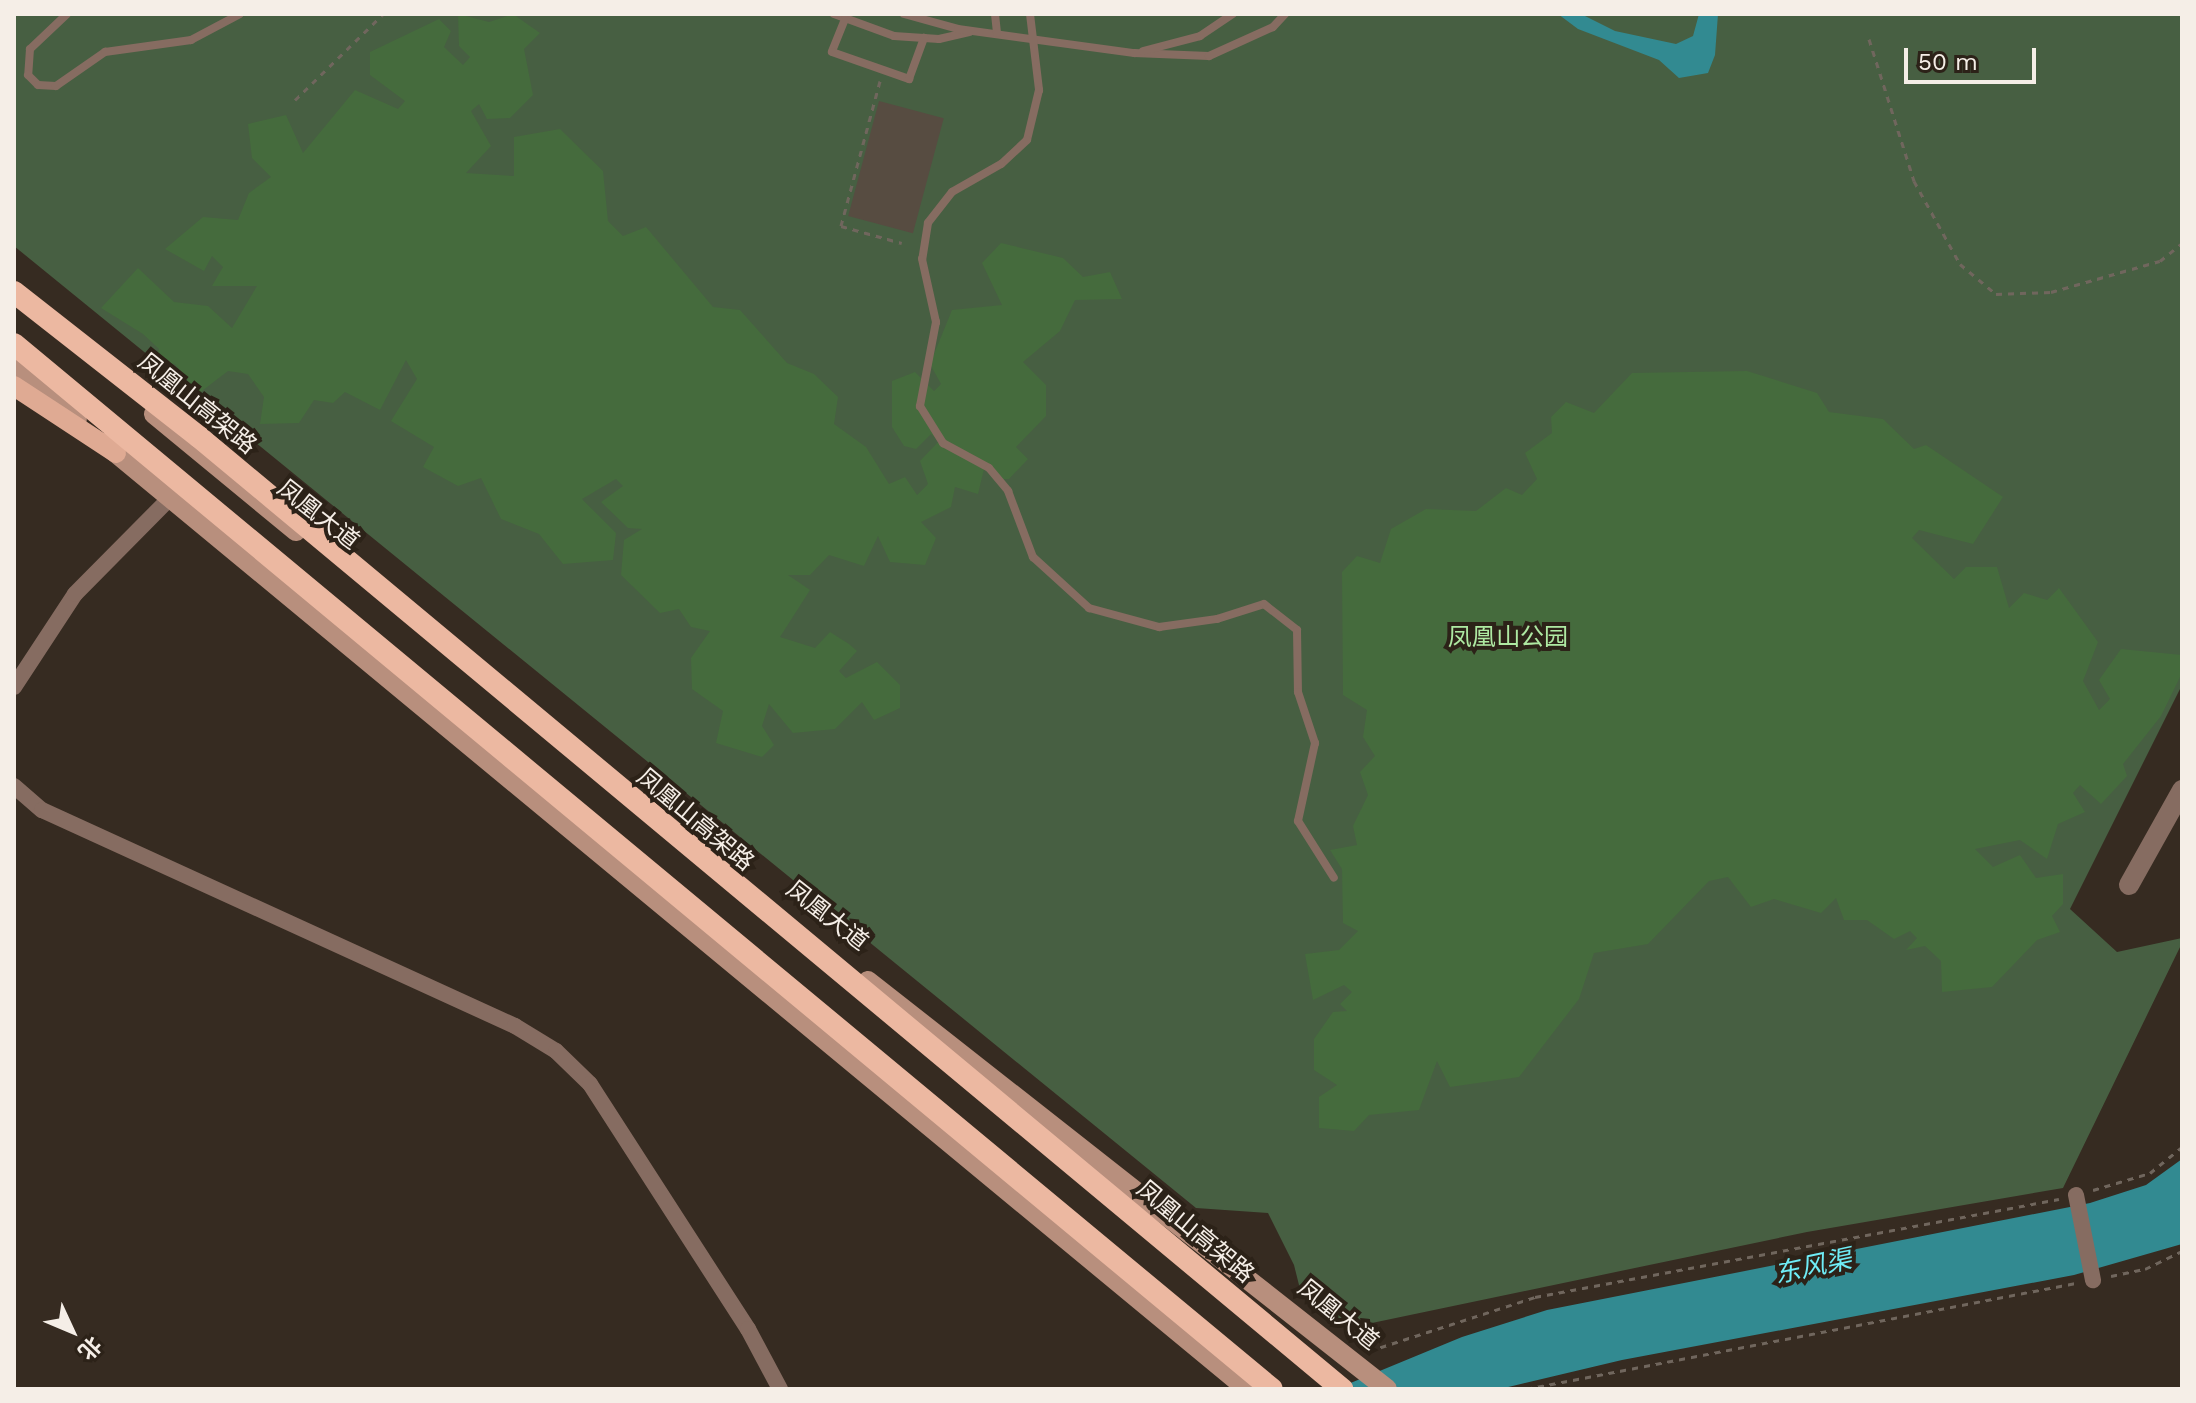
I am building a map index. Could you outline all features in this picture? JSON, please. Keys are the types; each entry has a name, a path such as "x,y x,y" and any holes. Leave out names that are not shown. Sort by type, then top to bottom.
{"highway":[{"name":"凤凰山高架路","path":"14,292 199,437 1342,1389"},
{"path":"14,344 1272,1389"}],"main road":[{"name":"凤凰大道","path":"14,298 244,491 1387,1389"},
{"path":"14,364 116,453 1236,1386"},
{"path":"14,386 116,453"}],"street":[{"path":"14,687 75,594 171,497"},
{"path":"14,786 42,810 515,1026 556,1051 590,1084 748,1329 780,1389"},
{"path":"2129,885 2182,790"},
{"path":"2076,1195 2093,1280"}],"lane":[{"path":"67,14 30,49 28,75 38,85 56,86 105,52 191,40 240,14"},
{"path":"834,14 894,36 924,38 974,31"},
{"path":"904,14 974,31 1134,53 1209,56 1273,27 1285,14"},
{"path":"995,14 997,33"},
{"path":"1030,14 1039,90 1027,140 1001,164 952,192 928,223 922,259 936,322 920,406 943,443 989,468 1008,491 1033,557 1089,608 1159,627 1217,619 1264,604 1297,630 1298,692 1315,743 1298,821 1334,878"},
{"path":"1134,53 1200,36 1233,14"},
{"path":"845,19 832,52 909,79 924,38"}],"path":[{"path":"295,100 383,14"},
{"path":"1869,39 1914,181 1960,264 1996,294 2051,292 2160,261 2182,243"},
{"path":"883,70 841,226 902,243"},
{"path":"1353,1361 1444,1331 1499,1306 1535,1297 2076,1195 2150,1173 2182,1147"},
{"path":"1526,1389 2093,1280 2145,1269 2182,1251"}],"green space":[{"name":"凤凰山公园","path":"14,14 2182,14 2182,685 2070,909 2117,952 2182,938 2182,943 2063,1188 1807,1232 1348,1328 1300,1289 1294,1265 1268,1213 1196,1208 14,246"},
{"path":"458,14 489,22 513,14 540,33 524,49 533,95 510,118 487,119 479,104 471,111 491,146 466,173 514,176 514,137 560,129 603,171 608,221 623,236 646,227 713,307 740,310 787,363 814,374 838,397 834,424 866,447 889,484 905,477 917,495 928,484 920,461 939,441 931,434 916,449 904,446 892,427 892,381 915,372 934,391 941,384 930,364 952,310 1002,305 982,263 1001,243 1063,258 1083,277 1110,272 1122,299 1075,300 1060,331 1023,362 1046,385 1046,416 1016,447 1028,459 1009,479 993,479 985,465 978,494 955,487 951,507 921,522 936,538 925,565 890,562 878,536 864,566 829,555 810,575 788,575 810,590 780,637 815,648 830,632 857,651 839,671 846,678 877,662 900,685 900,708 874,720 862,702 835,729 793,733 769,704 762,726 774,745 762,757 716,743 723,711 692,689 691,658 710,631 691,627 679,609 660,613 621,575 624,540 642,529 628,528 601,502 623,486 616,479 582,499 616,533 613,560 563,564 539,534 501,519 481,478 458,486 423,467 434,447 391,421 417,379 406,360 380,410 345,392 333,403 314,400 299,423 260,424 264,397 248,374 228,371 198,394 175,364 155,361 159,349 143,334 101,308 138,268 174,302 208,306 232,328 257,286 212,286 223,267 212,256 204,271 165,249 203,217 238,220 249,193 271,177 252,158 248,124 286,115 303,153 355,90 398,109 405,101 370,75 370,52 439,19 451,31 444,47 463,65 470,57 459,46"},
{"path":"1747,371 1817,393 1829,412 1883,419 1914,449 1926,445 2003,497 1973,544 1919,530 1912,538 1954,579 1966,567 1997,567 2009,608 2024,593 2047,600 2059,588 2098,642 2083,681 2099,710 2110,699 2099,680 2121,649 2182,655 2182,673 2161,716 2123,764 2127,776 2101,804 2080,785 2073,793 2085,812 2058,824 2047,859 2020,840 1975,849 1993,867 2020,855 2036,878 2063,874 2063,904 2052,916 2060,932 2037,940 1992,987 1942,992 1941,961 1925,946 1906,950 1917,938 1910,931 1894,939 1867,920 1844,920 1836,898 1821,913 1774,899 1751,907 1728,877 1709,881 1648,944 1594,953 1579,999 1519,1077 1450,1087 1437,1061 1419,1110 1369,1115 1354,1131 1319,1128 1319,1097 1337,1085 1314,1070 1314,1039 1333,1012 1347,1011 1340,1004 1352,992 1344,985 1313,1000 1305,954 1339,950 1358,931 1343,923 1342,869 1330,850 1357,845 1353,826 1368,795 1360,772 1375,756 1363,737 1367,710 1343,695 1342,572 1357,556 1380,563 1391,529 1426,509 1476,511 1506,488 1522,495 1537,479 1525,453 1552,433 1551,417 1566,402 1594,413 1632,373"}],"water":[{"path":"1558,14 1581,14 1615,31 1676,44 1693,36 1699,14 1718,14 1715,55 1708,73 1679,78 1659,60 1578,29"},
{"name":"东风渠","path":"2182,1159 2182,1244 2074,1275 1622,1360 1500,1389 1336,1389 1462,1337 1547,1310 2090,1203 2146,1185"}],"building":[{"path":"879,101 944,118 913,233 848,216"}]}
